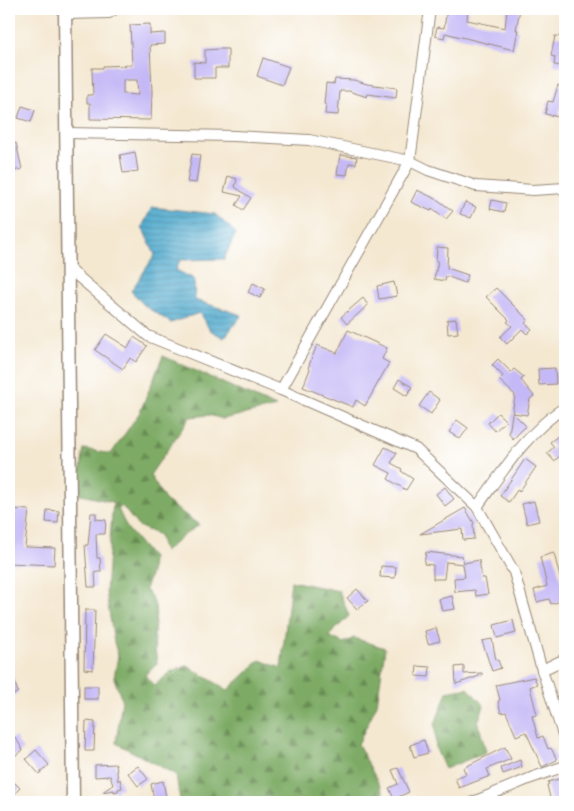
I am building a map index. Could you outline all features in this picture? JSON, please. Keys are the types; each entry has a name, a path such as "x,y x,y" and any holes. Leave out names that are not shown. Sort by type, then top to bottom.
{"street":[{"path":"73,802 65,12 109,13 115,9"},
{"path":"281,390 410,160 430,9"},
{"path":"67,133 234,136 309,140 410,160 428,170 476,186 533,190 565,188"},
{"path":"68,268 148,336 281,390 416,449 478,508 514,572 542,670 565,741"},
{"path":"478,508 520,448 565,407"},
{"path":"542,670 565,659"},
{"path":"473,802 565,766"}],"green space":[{"path":"163,356 276,407 223,419 209,415 190,417 150,475 165,500 199,525 164,552 159,535 138,526 122,506 118,509 127,528 152,558 151,573 145,589 153,600 156,610 154,639 157,664 145,675 154,686 172,671 187,666 228,690 260,660 281,668 291,581 339,591 349,616 329,636 343,643 354,638 385,648 377,704 358,744 388,802 317,802 297,799 291,802 177,802 180,800 176,775 116,743 122,700 114,678 118,656 106,592 113,502 77,494 84,449 111,454 140,412"},
{"path":"468,688 484,706 478,722 486,752 445,769 436,749 435,724 447,692"}],"water":[{"path":"152,207 215,214 236,233 224,259 180,260 176,270 194,279 195,300 242,315 224,338 210,330 199,313 171,323 145,306 131,291 155,255 142,227"}],"building":[{"path":"447,9 468,9 467,20 505,28 507,9 520,9 514,50 445,33 444,38 435,36 437,27 444,28"},
{"path":"150,24 150,34 165,33 165,44 150,45 151,120 90,119 90,103 87,103 87,95 93,95 92,68 132,65 130,25","holes":["123,80 137,80 138,95 123,94"]},
{"path":"555,36 565,37 564,66 554,65 555,57 551,56"},
{"path":"228,49 228,68 215,68 215,78 194,78 194,62 205,63 205,50"},
{"path":"263,58 289,67 282,85 257,76"},
{"path":"335,79 354,80 367,84 397,88 396,98 368,94 367,97 349,91 340,91 338,115 325,114 326,83 334,84"},
{"path":"558,85 565,87 560,103 559,117 545,114 548,101 553,102"},
{"path":"22,106 35,110 31,122 18,118"},
{"path":"16,143 22,169 9,172 9,145"},
{"path":"135,152 138,171 123,173 120,155"},
{"path":"192,154 200,155 196,183 187,182"},
{"path":"340,155 357,157 356,164 349,163 347,175 337,174"},
{"path":"228,176 237,179 235,187 251,198 243,210 236,205 242,196 224,192"},
{"path":"417,190 438,200 453,211 446,219 432,208 431,211 411,202"},
{"path":"492,200 506,203 504,212 490,209"},
{"path":"465,202 476,207 471,218 460,214"},
{"path":"437,247 448,248 447,268 468,275 465,283 446,276 445,281 434,279 438,261 436,261"},
{"path":"394,282 397,296 379,299 377,286"},
{"path":"253,283 265,289 260,298 248,292"},
{"path":"496,288 528,320 525,323 532,329 527,334 522,329 507,344 500,337 512,326 507,322 509,320 486,297"},
{"path":"363,298 368,305 347,324 341,317"},
{"path":"456,319 458,333 448,334 447,320"},
{"path":"348,330 387,348 382,359 389,363 365,406 356,400 353,407 303,387 317,345 337,353"},
{"path":"106,334 128,348 134,337 147,346 136,362 130,358 123,369 95,350"},
{"path":"498,359 511,372 514,369 524,377 521,380 534,396 530,399 527,415 513,413 526,426 513,439 509,434 515,395 499,380 503,376 492,365"},
{"path":"555,368 556,384 539,385 538,369"},
{"path":"399,379 412,387 407,396 394,388"},
{"path":"429,392 440,400 431,414 419,406"},
{"path":"498,413 506,421 495,431 488,423"},
{"path":"457,420 468,428 460,439 449,432"},
{"path":"559,435 565,443 565,452 554,461 547,453 554,447 550,442"},
{"path":"385,447 397,453 391,463 402,469 401,471 413,479 406,490 388,479 391,473 375,465"},
{"path":"525,459 536,467 519,492 518,489 509,502 500,496"},
{"path":"445,487 454,499 445,506 436,494"},
{"path":"534,501 539,521 527,524 522,504"},
{"path":"465,508 474,523 474,539 463,540 462,529 420,534"},
{"path":"12,509 29,510 25,547 55,548 54,565 9,563 9,532"},
{"path":"47,510 59,511 58,523 46,522"},
{"path":"91,513 96,513 96,519 106,520 105,534 96,534 97,558 100,558 101,572 95,572 96,587 88,587 85,545 88,545"},
{"path":"426,552 462,556 464,563 479,560 482,578 485,578 488,594 476,596 475,590 455,592 454,578 465,577 463,564 446,562 444,579 433,579 433,565 424,564"},
{"path":"554,553 561,582 563,582 565,600 551,604 549,599 537,602 534,590 547,586 540,557"},
{"path":"381,566 396,567 395,578 380,577"},
{"path":"357,589 368,601 357,609 347,598"},
{"path":"452,596 455,609 442,611 439,599"},
{"path":"85,610 95,610 93,670 84,669"},
{"path":"513,620 516,633 497,638 494,625"},
{"path":"436,628 440,641 428,644 425,631"},
{"path":"492,639 496,660 498,660 501,668 492,671 482,641"},
{"path":"417,666 430,667 429,677 416,676"},
{"path":"464,666 464,674 482,673 482,675 456,684 455,667"},
{"path":"9,670 18,692 9,698"},
{"path":"534,677 537,684 530,687 537,715 532,716 538,738 543,736 548,749 551,748 557,760 542,767 526,732 516,736 506,712 501,713 496,685"},
{"path":"84,686 98,686 98,699 84,699"},
{"path":"86,721 95,722 94,751 85,751"},
{"path":"15,737 23,750 9,760 9,740"},
{"path":"424,740 428,753 414,757 410,745"},
{"path":"505,747 511,759 487,769 490,776 459,788 455,778 466,774 463,768"},
{"path":"36,750 49,765 39,774 26,759"},
{"path":"520,760 522,767 503,774 501,768"},
{"path":"116,764 118,781 120,779 122,788 114,792 114,790 102,792 113,785 110,776 95,777 95,765"},
{"path":"138,766 148,779 138,786 128,773"},
{"path":"398,768 409,792 394,799 389,788 398,784 392,770"},
{"path":"9,777 20,788 9,800"},
{"path":"562,778 565,789 565,802 551,802 548,782"},
{"path":"163,781 166,798 154,800 151,784"}]}
